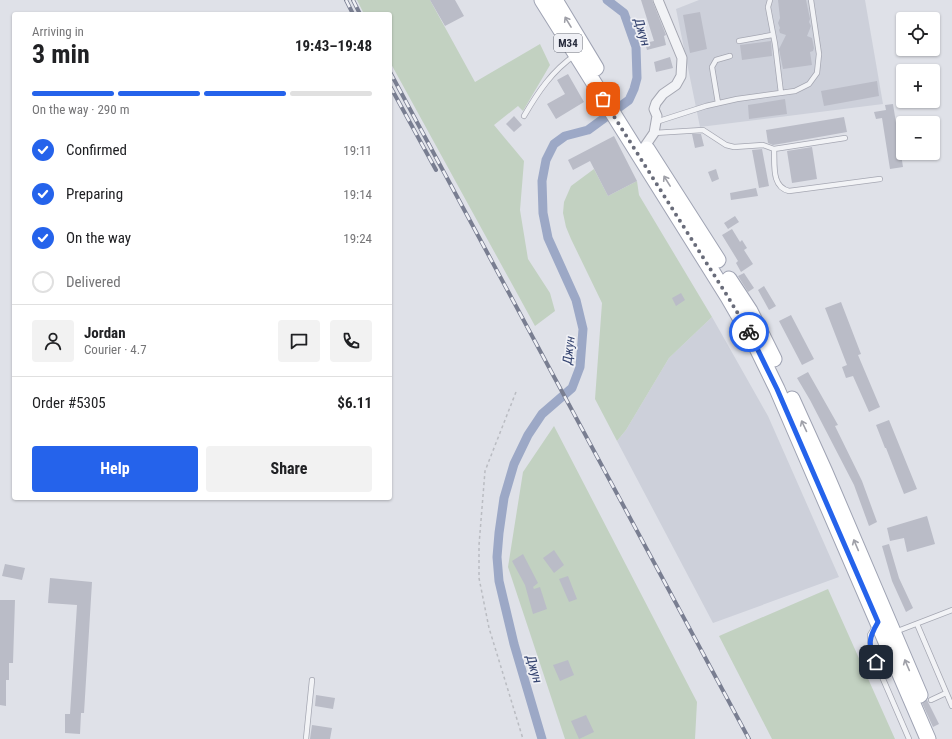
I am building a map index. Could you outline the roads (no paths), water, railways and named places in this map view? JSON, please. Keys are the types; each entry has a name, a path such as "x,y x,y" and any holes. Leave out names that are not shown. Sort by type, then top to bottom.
{"main road":[{"name":"M34","path":"542,0 575,55 599,83"},
{"name":"M34","path":"555,0 599,83 638,142 682,214 754,342 820,474 894,633 940,739"},
{"name":"M34","path":"820,474 878,622 928,739"}],"street":[{"path":"638,142 656,122 657,116 654,109 656,103 663,94 676,85 681,76 682,58 658,0"}],"lane":[{"path":"770,0 768,7 781,93"},
{"path":"656,122 718,103 795,91 809,84 817,73 819,54 811,0"},
{"path":"739,41 772,35"},
{"path":"524,116 542,85 560,66 575,55"},
{"path":"718,103 712,67 716,60 730,56"},
{"path":"638,142 703,130 726,145 734,147 763,145 774,149 845,138"},
{"path":"774,149 776,180 779,186 785,190 790,191 880,178"},
{"path":"894,633 952,610"},
{"path":"878,622 870,635 870,649 909,739"},
{"path":"917,624 952,706"},
{"path":"306,739 312,680"},
{"path":"931,700 946,692"}],"waterway":[{"name":"Джун","path":"542,739 514,644 499,581 497,557 499,533 504,498 514,464 528,435 542,414 572,388 580,367 583,329 576,300 548,238 543,213 542,181 546,160 554,144 565,136 588,130 629,100 634,89 637,78 636,47 624,13 607,0"}],"railway":[{"path":"346,0 352,12"},
{"path":"353,0 359,12"},
{"path":"392,76 749,739"},
{"path":"392,90 436,170"}]}
